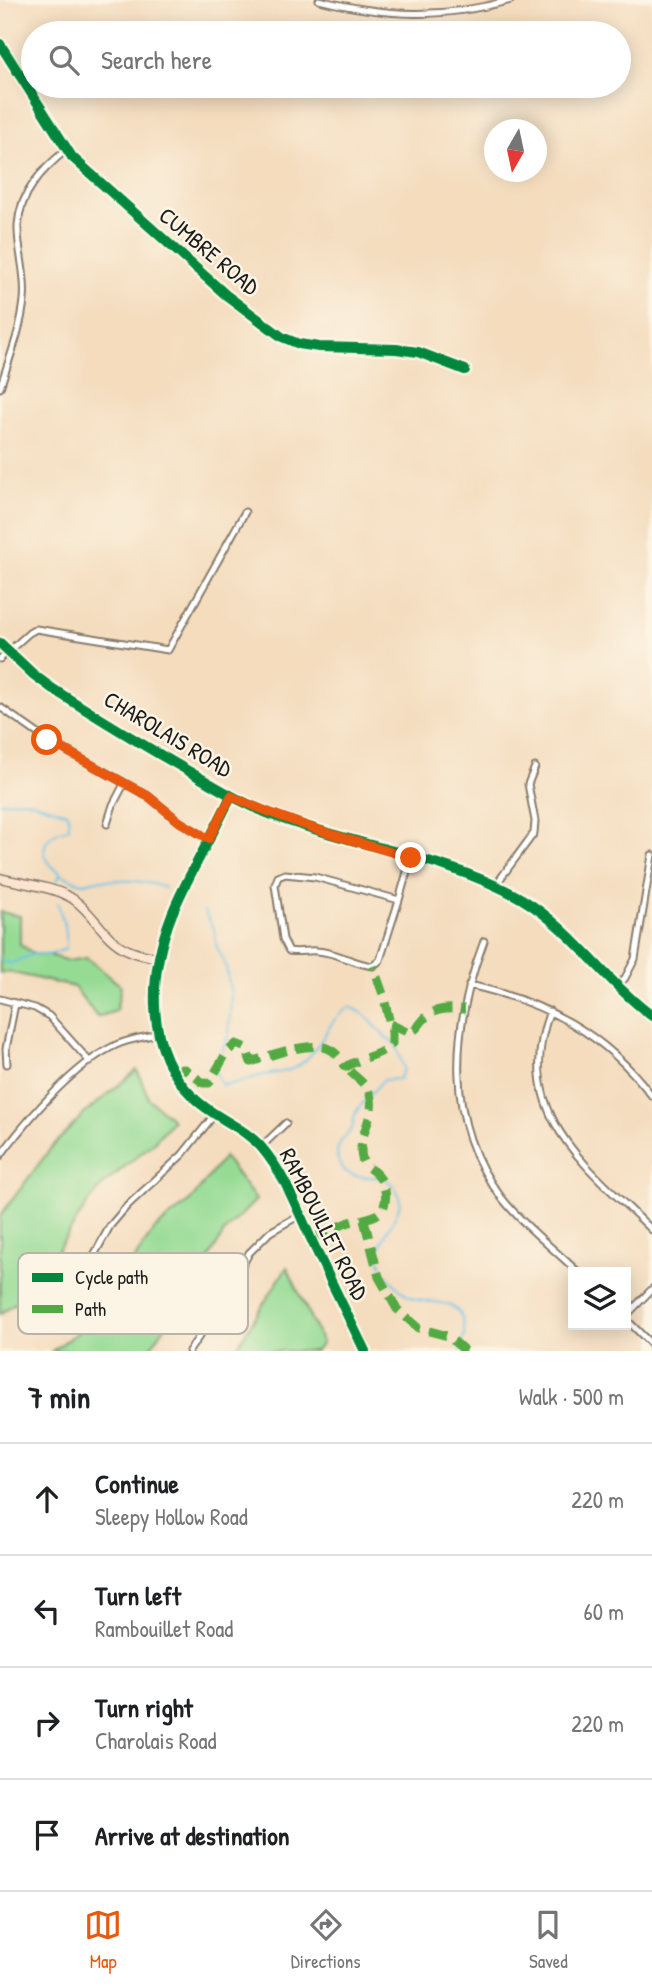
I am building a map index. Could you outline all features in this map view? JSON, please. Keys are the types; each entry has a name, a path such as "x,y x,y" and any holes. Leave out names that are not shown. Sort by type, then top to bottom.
{"street":[{"path":"319,0 359,10 412,15 435,15 475,9 511,0"},
{"name":"CUMBRE ROAD","path":"0,44 21,78"},
{"name":"CUMBRE ROAD","path":"34,98 66,150 103,186 229,297 282,337 299,344 319,347 418,352 465,370"},
{"path":"0,388 18,330 24,299 25,276 18,225 22,203 39,174 66,150"},
{"path":"0,659 36,629 168,650 245,512"},
{"name":"CHAROLAIS ROAD","path":"0,643 34,675 65,696 231,796 277,817 495,886 540,911 617,987 652,1016"},
{"path":"1,711 148,796 180,822 209,839"},
{"path":"495,886 534,833 535,821 528,783 535,767"},
{"path":"107,824 124,784"},
{"name":"RAMBOUILLET ROAD","path":"231,796 172,914 159,958 154,1000 158,1034 172,1070 194,1098 261,1147 281,1174 365,1351"},
{"path":"617,987 635,959 652,855"},
{"path":"399,900 303,875 285,874 278,877 275,885 283,939 289,951 317,951 373,965 380,960 399,900 411,858"},
{"path":"0,878 68,896 82,906 121,946 159,958"},
{"path":"484,941 470,985 461,1037 461,1111 479,1163 502,1199 573,1267"},
{"path":"470,985 513,996 550,1011 579,1027 634,1072 652,1096"},
{"path":"0,999 35,1008 49,1016 90,1062"},
{"path":"7,1064 6,1049 15,1004"},
{"path":"550,1011 542,1035 540,1064 548,1112 568,1145 652,1230"},
{"path":"0,1156 42,1104 90,1062 117,1045 158,1034"},
{"path":"95,1253 110,1226 127,1206 183,1155 215,1114"},
{"path":"261,1147 286,1123"},
{"path":"248,1257 270,1232 300,1215"},
{"path":"631,1312 652,1289"},
{"path":"631,1322 652,1345"},
{"path":"189,1351 201,1334"}],"green space":[{"path":"0,912 20,916 20,944 34,954 68,961 87,958 121,986 116,1011 97,1017 74,987 9,972 0,973"},
{"path":"137,1070 149,1099 173,1120 153,1143 105,1183 88,1203 56,1253 18,1253 18,1301 0,1314 0,1216 51,1148 85,1113"},
{"path":"224,1157 256,1200 225,1231 212,1253 139,1253 154,1230 191,1200"},
{"path":"287,1267 322,1343 316,1351 234,1351 245,1334 248,1334 248,1329"},
{"path":"75,1334 160,1334 148,1351 52,1351"}],"waterway":[{"path":"0,802 25,800 68,813 69,828 50,837 44,850 55,869 69,878 83,883 99,880 141,882 165,888"},
{"path":"56,882 60,875"},
{"path":"0,960 10,964 33,954 49,955 66,949 66,932 58,903"},
{"path":"204,911 214,929 231,994 229,1035 216,1065 216,1073 222,1085 300,1065 312,1053 332,1023 350,1007 365,1015 382,1034 395,1043 404,1069 399,1079 383,1080 359,1108 352,1128 339,1145 338,1160 343,1169 352,1175 380,1178 390,1182 398,1193 398,1211 383,1240 380,1261 391,1280 408,1296 449,1305 460,1313 464,1325 460,1351"}],"marked path":[{"path":"172,1070 185,1069 203,1083 209,1083 227,1052 236,1044 246,1048 251,1062 289,1050 319,1047 333,1051 346,1067 381,1052 392,1044 392,1032 373,966"},
{"path":"390,1024 409,1033 427,1016 438,1010 465,1009"},
{"path":"311,1239 345,1224 374,1216 385,1204 386,1194 381,1180 362,1158 362,1141 370,1115 371,1098 366,1087 346,1067"},
{"path":"364,1220 379,1277 397,1309 418,1328 448,1336 465,1351"}],"cycle path":[{"path":"0,44 21,77"},
{"path":"34,98 72,157 226,295 282,337 299,344 319,347 418,352 465,370"},
{"path":"0,643 53,689 243,802 310,828 465,873 522,899 557,925 652,1016"},
{"path":"231,796 178,899 164,937 155,986 159,1034 166,1057 178,1079 194,1098 254,1140 277,1169 365,1351"}],"route":[{"path":"47,740 148,796 180,822 209,839 231,796 277,817 411,858"}]}
